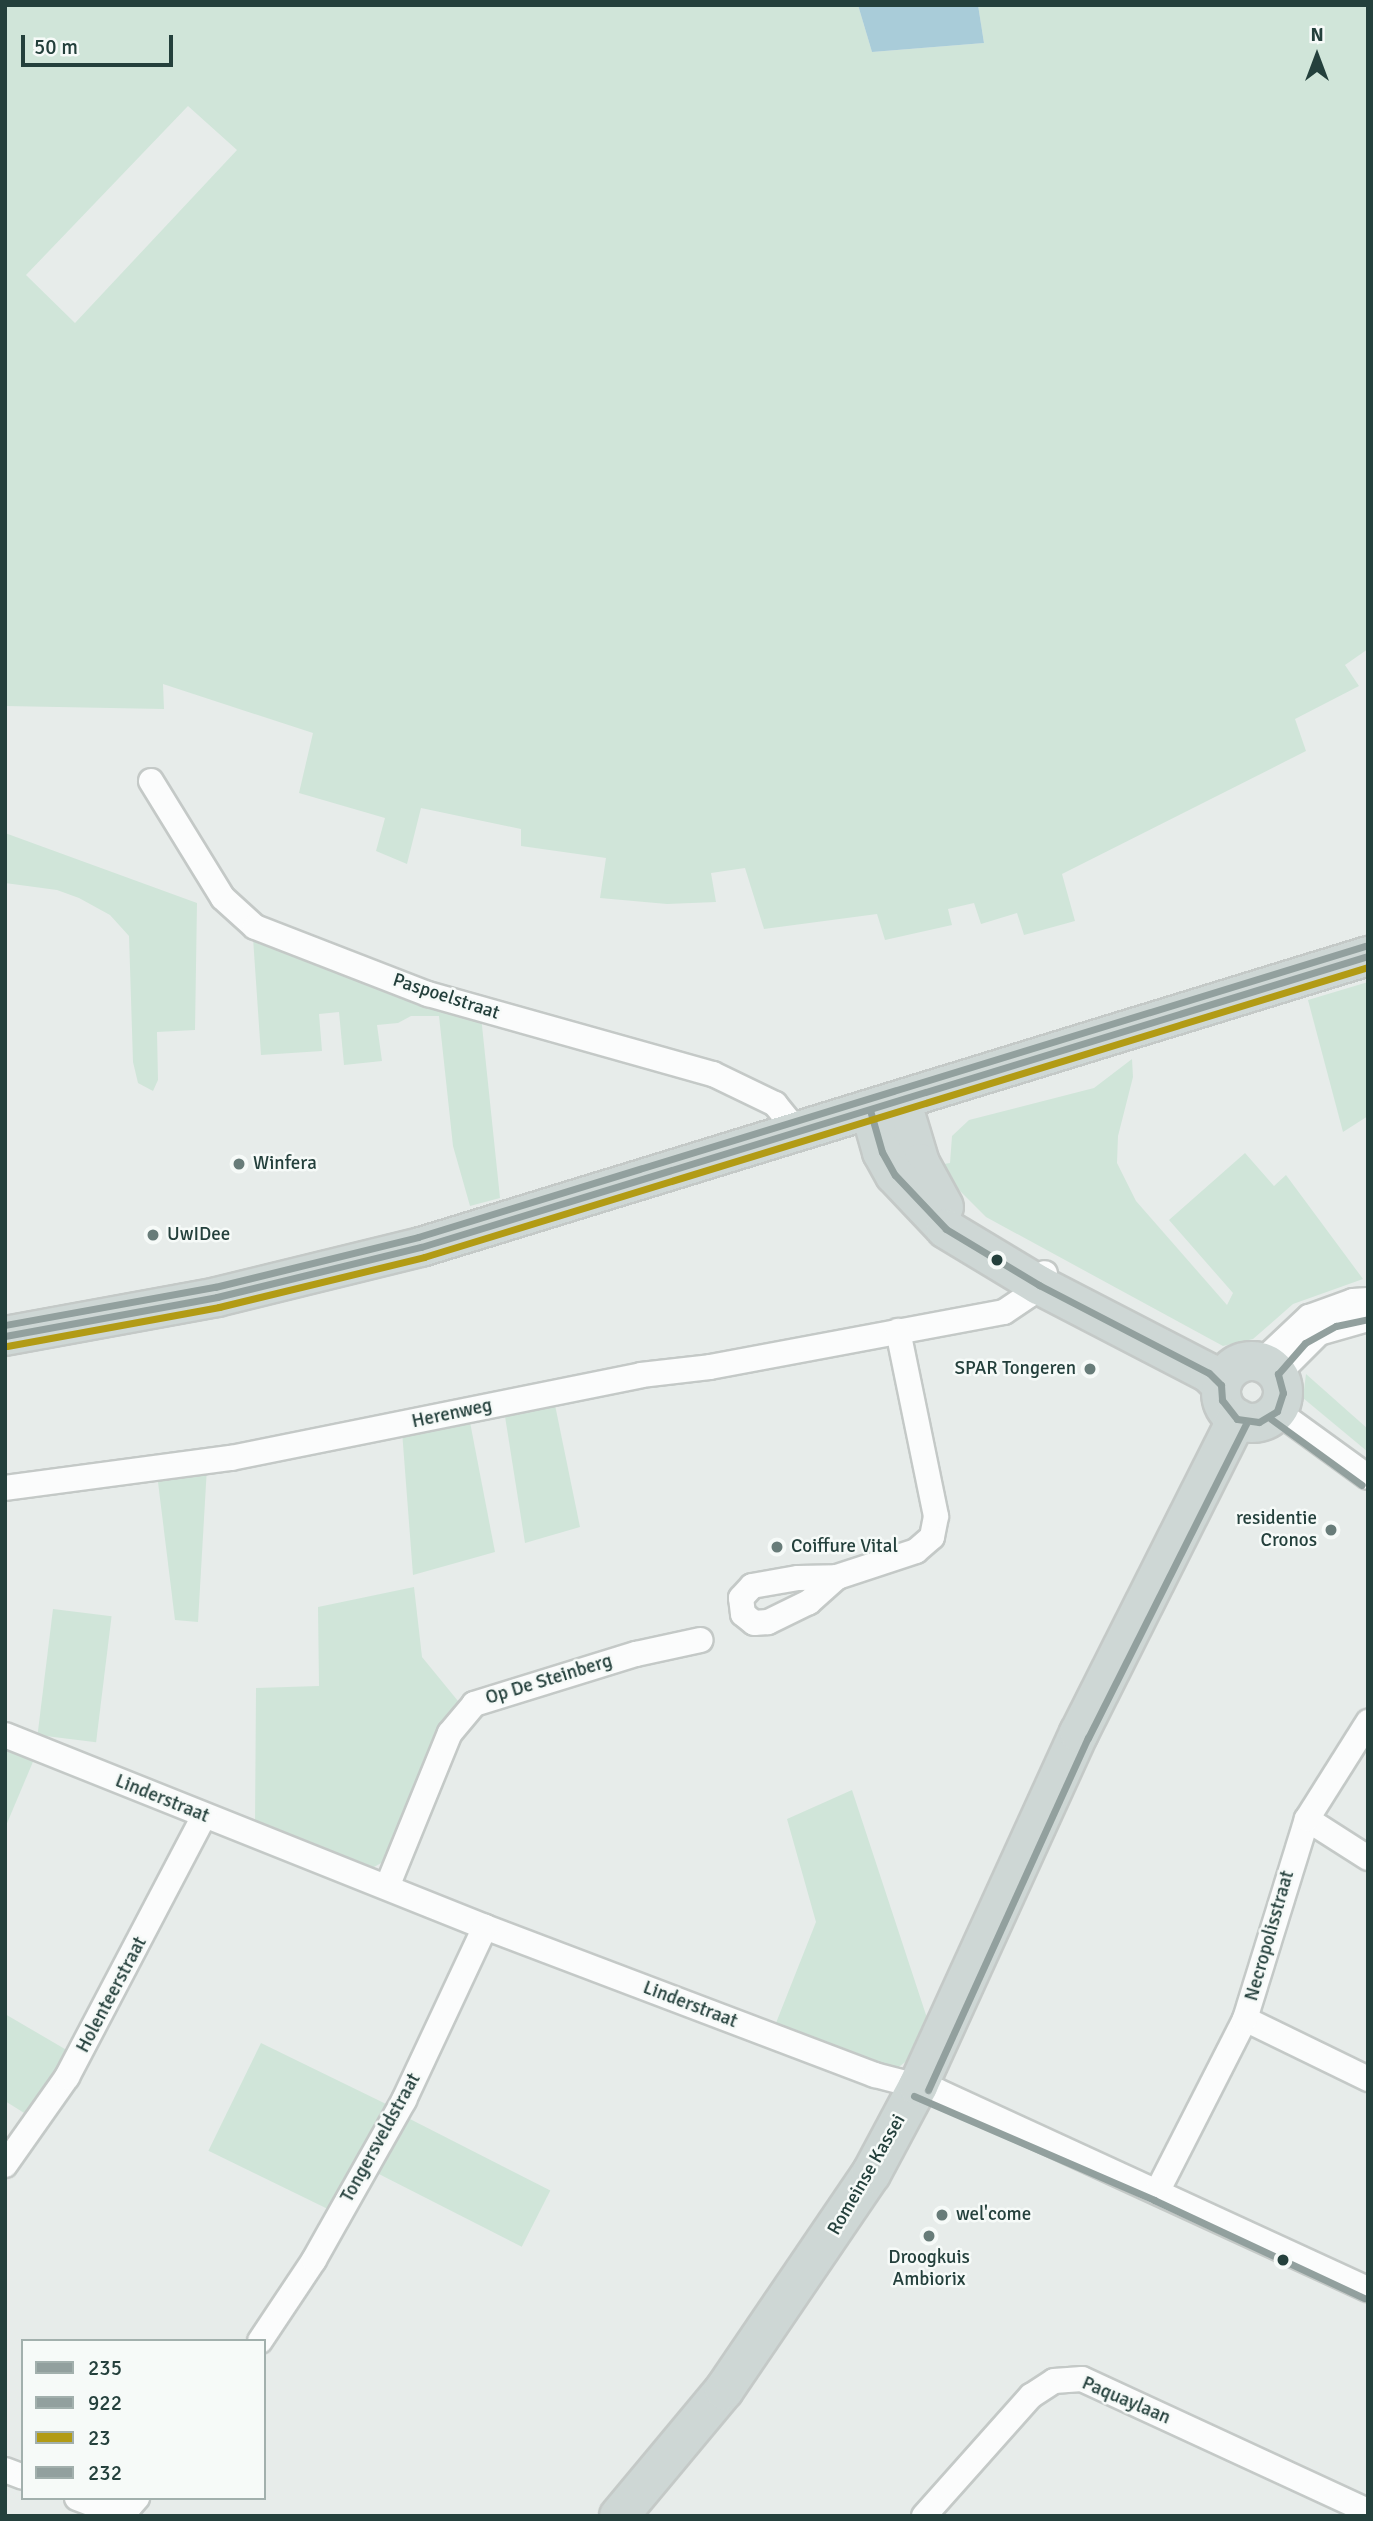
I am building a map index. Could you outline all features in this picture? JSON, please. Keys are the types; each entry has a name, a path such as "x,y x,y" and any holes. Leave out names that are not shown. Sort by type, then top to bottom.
{"main road":[{"path":"5,1336 217,1297 421,1247 1368,956"},
{"path":"886,1105 942,1206 1043,1277 1254,1380"},
{"name":"Romeinse Kassei","path":"631,2511 708,2411 798,2286 872,2174 918,2086 1079,1733 1237,1419 1222,1400 1254,1380"}],"street":[{"name":"Paspoelstraat","path":"150,781 223,898 255,928 428,994 732,1081 775,1104 798,1132"},
{"name":"Herenweg","path":"5,1488 231,1458 641,1375 710,1367 1004,1312 1043,1277"},
{"path":"1254,1380 1309,1317 1353,1301 1368,1300"},
{"path":"1254,1380 1319,1333 1368,1319"},
{"path":"837,1577 916,1551 932,1537 936,1516 898,1331"},
{"path":"1254,1380 1368,1476"},
{"name":"Op De Steinberg","path":"387,1887 450,1733 474,1704 636,1654 701,1640"},
{"name":"Necropolisstraat","path":"1158,2190 1245,2019 1307,1819 1368,1722"},
{"name":"Linderstraat","path":"5,1735 485,1927 875,2076 918,2086 1158,2190 1368,2289"},
{"name":"Holenteerstraat","path":"5,2165 67,2077 204,1816"},
{"path":"1307,1819 1368,1858"},
{"name":"Tongersveldstraat","path":"261,2339 314,2260 404,2100 485,1927"},
{"path":"1245,2019 1368,2079"},
{"name":"Paquaylaan","path":"924,2516 1031,2396 1054,2381 1082,2379 1368,2511"},
{"path":"82,2500 108,2510 130,2506 135,2500"}],"green space":[{"path":"5,5 858,5 872,52 984,43 978,5 1368,5 1368,649 1345,665 1359,686 1295,719 1306,751 1062,874 1075,921 1024,935 1017,913 981,924 974,903 948,909 952,925 885,940 877,914 764,929 745,868 711,873 716,902 667,904 600,898 606,858 521,846 521,829 421,808 407,864 376,851 385,818 299,793 313,733 163,684 164,709 5,706","holes":["188,106 237,150 75,323 26,275"]},
{"path":"5,833 197,903 195,1030 157,1032 158,1080 153,1091 138,1083 133,1062 129,936 110,915 79,898 57,890 5,883"},
{"path":"253,938 481,1016 500,1198 470,1206 453,1146 439,1016 411,1016 398,1023 377,1025 382,1061 344,1065 339,1012 319,1014 322,1051 261,1055"},
{"path":"1368,982 1368,1116 1343,1132 1308,1000"},
{"path":"1132,1059 1133,1077 1118,1136 1117,1163 1136,1201 1227,1305 1233,1293 1169,1220 1245,1153 1274,1186 1286,1175 1363,1279 1293,1304 1253,1339 1223,1346 986,1217 953,1184 944,1164 950,1163 952,1136 969,1120 1094,1088"},
{"path":"1306,1374 1368,1429 1368,1452 1303,1398"},
{"path":"554,1400 580,1527 525,1543 504,1410"},
{"path":"469,1417 495,1552 413,1575 402,1431"},
{"path":"207,1467 198,1622 175,1620 157,1474"},
{"path":"414,1587 422,1657 458,1701 446,1718 390,1858 367,1871 255,1825 256,1688 319,1686 318,1607"},
{"path":"53,1609 112,1616 96,1742 38,1735"},
{"path":"5,1745 35,1757 5,1828"},
{"path":"852,1790 928,2021 908,2060 896,2069 772,2033 816,1922 787,1819"},
{"path":"5,2014 70,2052 29,2116 5,2101"},
{"path":"261,2043 389,2105 336,2213 208,2151"},
{"path":"406,2117 550,2191 522,2247 377,2173"}],"water":[{"path":"858,5 978,5 984,43 872,52"}],"transit line":[{"name":"232","path":"5,1325 215,1287 418,1237 1365,946"},
{"name":"235","path":"5,1336 217,1297 421,1247 1368,956"},
{"name":"23","path":"7,1346 219,1307 424,1257 1368,967"},
{"name":"235","path":"870,1110 882,1152 895,1175 946,1229 1039,1285 1209,1373 1221,1385 1222,1400 1237,1419 1259,1422 1277,1411 1283,1393 1278,1374 1305,1343 1336,1326 1368,1319"},
{"name":"922","path":"1271,1419 1362,1485"},
{"name":"922","path":"928,2090 1088,1738 1246,1424"},
{"name":"922","path":"914,2096 1154,2200 1364,2298"}],"place":[{"name":"Winfera","path":"239,1164"},
{"name":"UwIDee","path":"153,1235"},
{"name":"SPAR Tongeren","path":"1090,1369"},
{"name":"residentie Cronos","path":"1331,1530"},
{"name":"Coiffure Vital","path":"777,1547"},
{"name":"wel'come","path":"942,2215"},
{"name":"Droogkuis Ambiorix","path":"929,2236"}]}
